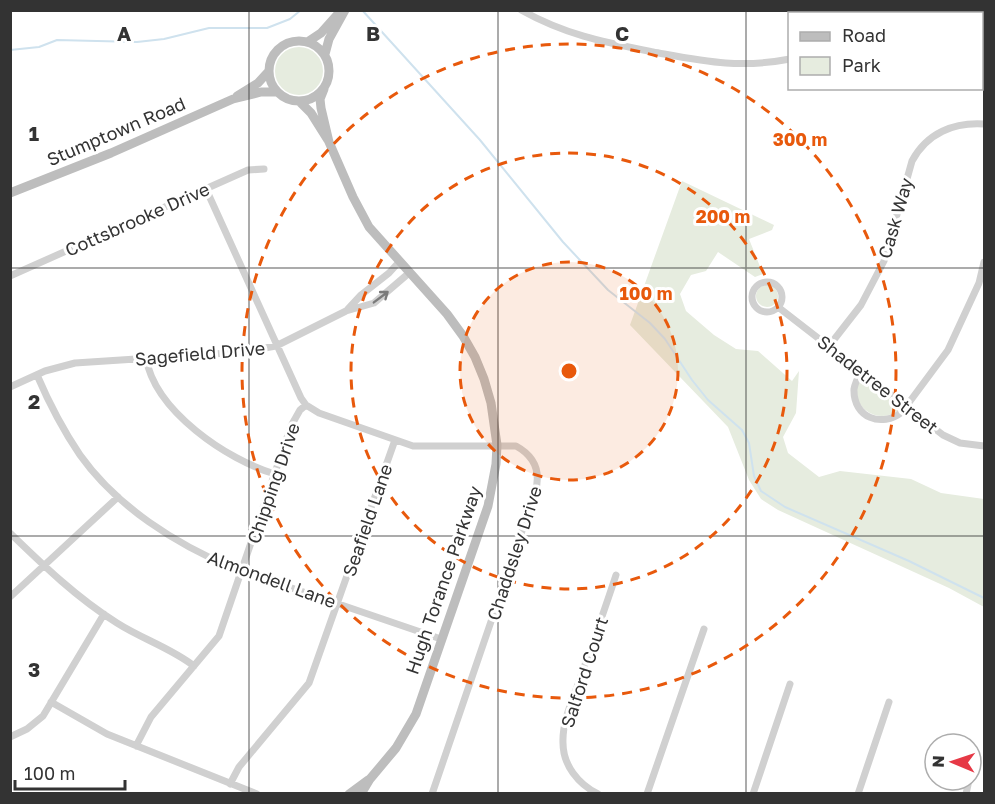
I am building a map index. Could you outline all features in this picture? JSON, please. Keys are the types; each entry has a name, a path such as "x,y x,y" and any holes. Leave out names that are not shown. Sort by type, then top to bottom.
{"street":[{"path":"309,41 321,33 343,10"},
{"path":"325,54 329,39 343,10"},
{"path":"521,10 581,37 695,60 746,65 788,59"},
{"path":"290,41 309,41 321,48 325,54 330,76 324,89 309,100 299,101 284,97 277,92 269,70 270,61 281,46 290,41"},
{"name":"Stumptown Road","path":"10,193 111,153 233,99 258,83 269,70"},
{"name":"Hugh Torance Parkway","path":"324,89 320,99 329,142"},
{"name":"Stumptown Road","path":"233,99 261,92 277,92"},
{"name":"Hugh Torance Parkway","path":"299,101 311,113 329,142 369,227 447,314 475,357 491,404 496,445 496,464 488,506 416,714 407,732 361,794"},
{"name":"Cask Way","path":"829,346 861,305 884,261 909,171 918,151 941,131 957,125 984,124"},
{"name":"Cottsbrooke Drive","path":"10,276 248,170 264,169"},
{"path":"206,189 276,346 306,405"},
{"path":"346,311 361,295 390,273 399,262"},
{"path":"861,371 854,390 856,403 864,414 875,420 888,419 897,415 948,350 981,285 984,262"},
{"name":"Sagefield Drive","path":"10,387 61,365 243,352 276,346 346,311 374,303 409,273"},
{"name":"Shadetree Street","path":"762,283 772,283 780,288 782,297 778,307 771,312 757,308 752,299 755,289 762,283"},
{"name":"Shadetree Street","path":"778,307 951,439 969,445 984,446"},
{"path":"146,358 148,369 157,387 192,428 233,457 275,474"},
{"name":"Almondell Lane","path":"37,375 50,405 80,455 118,497 165,533 209,558 242,571 441,639"},
{"name":"Chaddsley Drive","path":"306,405 319,414 395,440 421,446 516,446 526,451 537,468 538,485 432,794"},
{"name":"Chipping Drive","path":"136,746 151,717 219,636 294,419 306,405"},
{"name":"Seafield Lane","path":"230,784 239,766 309,684 395,440"},
{"path":"10,597 118,497"},
{"path":"10,533 86,602 127,629 179,655 194,666"},
{"name":"Salford Court","path":"598,794 582,784 570,768 563,744 563,733 616,575"},
{"path":"10,737 37,723 104,614"},
{"path":"647,794 704,629"},
{"path":"753,794 790,684"},
{"path":"51,702 107,734 256,794"},
{"path":"858,794 889,702"},
{"name":"Hugh Torance Parkway","path":"349,794 370,779"}],"green space":[{"path":"299,47 316,54 323,71 316,88 299,95 282,88 275,71 282,54"},
{"path":"682,181 774,225 772,230 749,239 763,274 755,277 718,252 706,271 691,275 680,294 686,311 714,335 736,349 758,351 792,381 799,371 796,413 783,437 788,453 819,477 840,471 911,479 941,493 984,499 984,607 949,588 778,510 761,499 749,480 728,427 630,325"},
{"path":"767,285 775,288 778,296 775,304 767,307 759,304 756,296 759,288"},
{"path":"863,379 899,405 898,411 878,416 862,407 856,392"}],"waterway":[{"path":"10,50 39,47 57,40 137,42 164,39 209,28 267,28 290,19 301,10"},
{"path":"362,10 480,140 563,242 608,290 650,323 665,339 708,400 742,430 749,443 754,476 761,491 785,507 909,561 984,598"}]}
